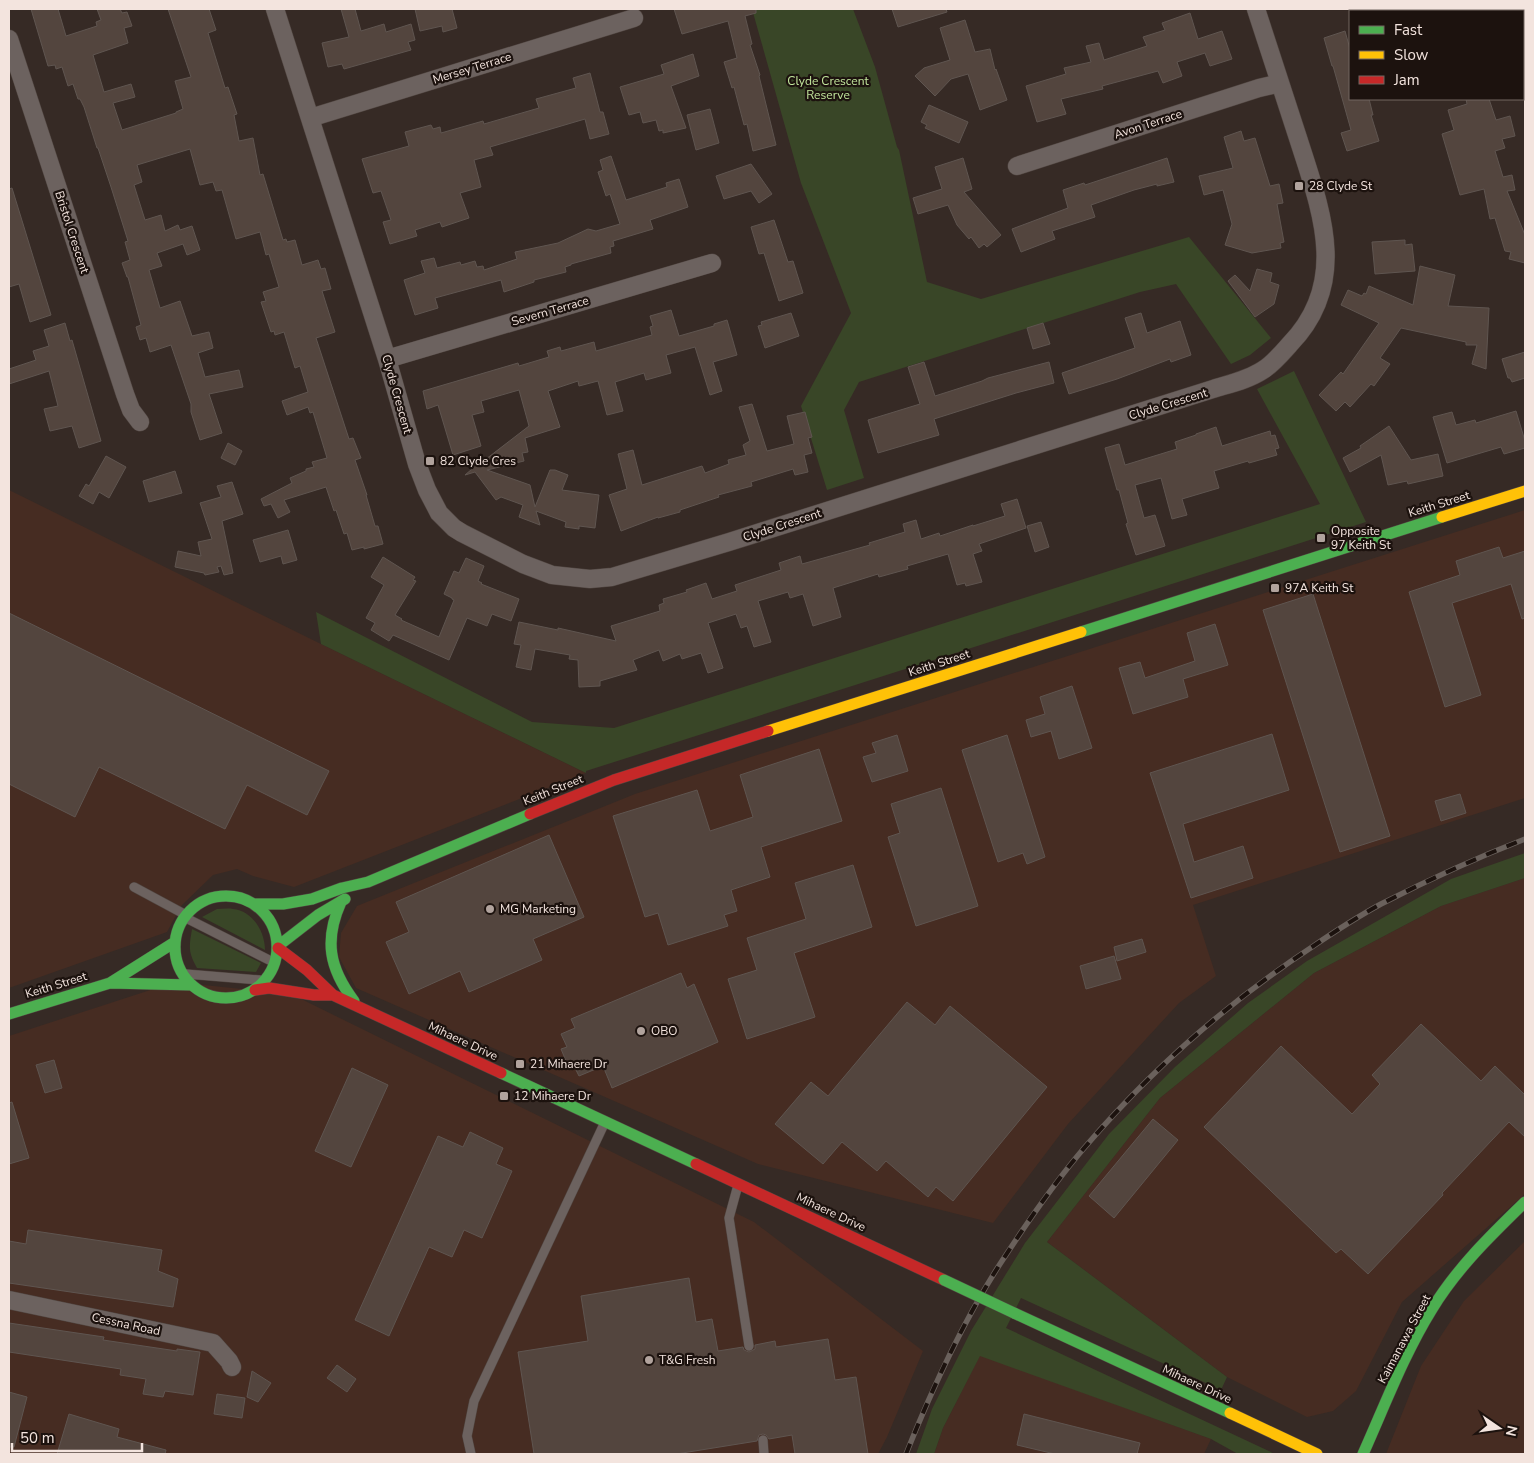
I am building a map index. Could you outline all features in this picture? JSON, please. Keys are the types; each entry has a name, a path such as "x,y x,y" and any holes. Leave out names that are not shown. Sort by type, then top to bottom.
{"street":[{"name":"Clyde Crescent","path":"275,9 387,359 417,464 439,514 462,533 523,564 552,575 590,579 612,577 729,542 1213,389 1262,370 1279,356 1298,337 1314,312 1323,288 1326,263 1325,237 1308,171 1256,9"},
{"name":"Mersey Terrace","path":"310,118 634,18"},
{"name":"Bristol Crescent","path":"9,39 125,394 140,422"},
{"name":"Avon Terrace","path":"1017,166 1259,88 1280,83"},
{"name":"Severn Terrace","path":"387,359 712,263"},
{"name":"Keith Street","path":"254,904 283,904 312,899 342,888 368,882 614,780 1525,491"},
{"name":"Keith Street","path":"278,947 290,939 305,924 325,910 341,902 368,882"},
{"path":"218,896 243,898 254,904 264,912 276,934 278,947 275,963 266,980 255,990 243,996 229,999 215,998 202,993 182,974 177,964 175,942 178,929 185,916 196,906 218,896"},
{"path":"341,902 333,924 331,958 338,978 347,993 360,1008"},
{"name":"Keith Street","path":"9,1014 110,983 175,942"},
{"name":"Mihaere Drive","path":"278,947 321,981 332,995"},
{"name":"Keith Street","path":"110,983 191,984"},
{"name":"Mihaere Drive","path":"255,990 269,988 314,995 332,995 1317,1454"},
{"name":"Kaimanawa Street","path":"1363,1454 1405,1360 1433,1308 1458,1273 1525,1202"},
{"name":"Cessna Road","path":"9,1300 213,1343 232,1367"}],"lane":[{"path":"134,888 275,963"},
{"path":"182,974 266,980"},
{"path":"471,1454 467,1436 474,1401 605,1122"},
{"path":"738,1185 729,1218 749,1346"},
{"path":"763,1440 764,1454"}],"shaded area":[{"path":"9,490 586,773 294,887 253,876 237,869 213,875 181,906 167,932 9,988"},
{"path":"1525,510 1525,798 1193,905 1216,976 1179,1003 1068,1124 993,1223 758,1164 356,988 339,957 341,933 357,906 635,794"},
{"path":"1525,878 1525,1194 1402,1302 1356,1391 1333,1411 1307,1417 1227,1377 1047,1242 1160,1098 1314,973 1441,906"},
{"path":"175,982 291,994 754,1222 923,1351 878,1454 9,1454 9,1036"},
{"path":"1525,1241 1525,1454 1386,1454 1421,1366 1464,1301"},
{"path":"980,1355 1211,1439 1204,1454 934,1454 943,1428"}],"green space":[{"name":"Clyde Crescent Reserve","path":"752,9 853,9 875,67 899,150 927,282 981,299 1189,237 1271,338 1250,355 1231,364 1176,284 1140,292 859,382 844,410 864,478 827,490 801,406 851,313 801,183"},
{"path":"1294,371 1366,522 586,771 586,773 321,644 316,612 532,722 614,728 1320,504 1257,389"},
{"path":"1525,853 1525,878 1441,906 1314,973 1160,1098 1047,1242 1227,1377 1221,1390 1021,1298 1006,1328 1275,1454 1238,1454 1211,1439 980,1356 943,1428 934,1454 916,1454 932,1409 971,1331 1025,1243 1109,1134 1175,1067 1248,1003 1307,961 1451,879"},
{"path":"217,909 240,911 252,918 263,936 265,950 202,917"},
{"path":"192,929 261,963 256,972 197,968 190,949"}],"building":[{"path":"31,9 58,9 66,36 97,26 96,22 101,20 97,9 120,9 122,13 127,12 132,26 124,28 128,43 93,55 104,92 131,84 135,97 113,103 122,130 176,113 183,109 175,81 191,77 168,9 209,9 216,30 208,33 225,88 228,87 237,114 234,115 239,141 253,138 260,175 263,174 283,240 286,239 287,242 295,240 302,265 318,260 321,269 325,268 331,289 322,291 335,332 316,338 349,439 353,438 361,458 355,460 375,526 378,526 383,544 352,550 347,533 344,534 326,487 284,500 290,512 278,518 271,504 264,506 261,499 292,483 290,478 306,471 306,469 314,467 312,462 327,458 313,412 310,413 308,407 287,415 282,401 308,392 300,366 295,368 284,332 275,335 274,331 271,332 261,302 266,301 263,292 279,287 269,254 266,255 260,232 236,239 222,190 216,191 213,182 200,185 190,149 137,165 142,182 134,185 145,220 161,215 165,231 178,225 180,230 192,226 200,250 187,255 183,244 157,253 162,266 149,270 160,308 180,301 192,336 209,332 213,348 198,353 205,377 239,370 243,387 209,394 222,433 200,440 191,412 191,404 171,345 150,352 146,338 140,340 136,327 141,325 128,277 122,263 130,260 125,242 128,241 111,187 84,107 80,99 78,99 73,84 68,86 62,67 56,69 55,65 48,66"},
{"path":"341,9 355,9 361,31 384,24 386,32 411,24 415,40 408,42 411,50 344,69 342,64 328,67 322,43 349,37"},
{"path":"415,9 452,9 457,28 443,32 442,26 420,31"},
{"path":"674,9 756,9 756,13 745,16 752,44 750,45 760,75 776,145 753,151 747,124 744,125 734,87 732,88 724,62 737,58 728,21 682,34"},
{"path":"892,9 946,9 947,12 898,27"},
{"path":"1190,13 1198,39 1222,31 1232,59 1210,66 1205,53 1177,62 1182,76 1163,83 1158,71 1102,86 1103,89 1061,99 1066,114 1037,122 1026,86 1066,74 1064,68 1091,62 1086,46 1099,43 1104,60 1147,46 1143,37 1165,30 1162,23"},
{"path":"965,20 975,52 990,49 995,70 1007,100 980,110 968,74 951,79 935,96 915,76 924,68 950,60 940,28"},
{"path":"1345,31 1349,45 1349,100 1369,100 1373,115 1371,115 1379,141 1347,151 1341,133 1351,130 1324,38"},
{"path":"693,54 699,76 671,86 686,128 663,133 663,130 659,131 656,120 643,123 640,112 629,115 620,87 664,74 661,65"},
{"path":"590,73 600,112 603,112 609,134 590,139 585,119 490,147 493,155 474,160 481,187 460,193 469,218 442,227 440,222 415,230 417,236 390,244 383,222 391,220 381,191 373,193 362,159 409,146 405,132 431,125 433,129 440,127 441,133 483,121 484,124 539,108 536,99 576,88 573,78"},
{"path":"1466,100 1489,100 1496,120 1510,116 1515,136 1502,139 1505,148 1495,151 1503,177 1512,175 1515,190 1507,191 1525,235 1525,263 1509,259 1511,252 1505,251 1495,218 1490,219 1484,189 1460,195 1442,134 1454,130 1448,110 1467,104"},
{"path":"929,105 968,122 959,143 925,128 927,125 921,122"},
{"path":"710,109 719,143 696,150 687,115"},
{"path":"1241,131 1244,141 1255,138 1270,186 1279,184 1283,203 1277,204 1284,242 1280,243 1281,248 1252,253 1225,245 1232,224 1223,190 1204,195 1199,176 1233,168 1224,137"},
{"path":"611,156 626,200 667,187 666,183 679,179 688,207 650,220 653,229 613,241 614,246 610,247 611,253 571,264 565,267 566,272 534,280 534,282 504,292 501,280 435,298 438,308 415,315 404,280 425,273 421,261 434,258 437,268 460,262 461,265 475,261 477,267 483,266 484,270 517,259 515,252 558,243 588,229 596,231 620,224 610,194 606,196 598,172 603,170 600,160"},
{"path":"963,158 972,189 964,192 1001,235 987,247 984,244 979,248 971,237 969,239 957,225 948,205 918,214 913,198 942,189 935,167"},
{"path":"1167,158 1174,182 1134,190 1091,205 1095,217 1052,231 1055,239 1021,252 1012,229 1068,208 1063,190 1084,183 1085,185"},
{"path":"751,164 772,194 759,203 751,191 724,199 716,176"},
{"path":"12,188 51,315 30,322 19,284 9,287 9,189"},
{"path":"774,220 788,262 793,261 803,293 779,301 764,253 759,254 751,227"},
{"path":"1405,240 1405,245 1412,244 1415,271 1375,274 1372,242"},
{"path":"1420,266 1455,275 1448,306 1489,308 1486,369 1472,364 1477,345 1466,345 1466,342 1401,328 1380,358 1390,364 1374,386 1371,384 1350,407 1345,402 1336,411 1319,395 1341,372 1343,374 1379,323 1341,305 1348,290 1362,296 1364,293 1366,294 1369,286 1413,305"},
{"path":"1257,269 1272,273 1270,282 1279,285 1274,304 1255,317 1228,281 1235,275 1250,291"},
{"path":"671,310 679,336 714,326 714,324 727,320 737,355 713,362 722,391 710,395 695,347 666,355 671,373 646,380 644,373 615,382 623,411 607,415 598,381 579,386 578,381 548,391 560,427 525,438 528,452 522,453 524,461 487,470 530,485 535,507 550,470 568,475 562,490 599,495 595,528 579,526 579,529 565,527 566,522 536,511 540,525 519,517 523,505 501,497 496,500 475,472 465,475 472,469 466,462 477,466 529,426 519,390 481,401 484,412 472,415 481,446 453,455 438,405 427,409 423,391 518,363 519,366 549,357 547,351 560,347 561,351 594,342 596,351 652,335 650,327 653,326 650,316"},
{"path":"791,313 799,336 765,348 758,326 762,325 761,322"},
{"path":"1141,313 1147,333 1180,321 1191,355 1171,362 1170,359 1117,379 1069,394 1062,373 1135,348 1125,318"},
{"path":"65,323 70,341 72,340 101,441 79,448 72,426 50,431 44,409 58,406 49,371 9,384 9,369 36,360 33,351 49,346 44,330"},
{"path":"1043,323 1050,344 1033,349 1027,328"},
{"path":"1525,352 1525,378 1512,382 1508,378 1502,359"},
{"path":"924,362 935,396 988,378 1049,362 1054,383 934,419 939,435 878,453 868,420 920,404 908,367"},
{"path":"752,404 767,451 794,444 787,416 805,412 812,437 808,438 812,453 804,455 808,472 795,475 793,469 751,482 752,486 718,495 719,497 680,510 680,512 658,517 621,531 609,495 627,489 618,454 633,450 642,485 702,466 705,473 729,464 728,460 746,455 743,445 750,441 739,407"},
{"path":"1516,411 1525,441 1525,448 1504,454 1501,447 1447,463 1433,417 1452,412 1456,425 1475,420 1476,423"},
{"path":"1389,426 1411,460 1438,454 1443,476 1408,484 1407,481 1388,485 1381,455 1350,472 1343,458 1361,448 1360,446"},
{"path":"1216,427 1222,446 1270,431 1271,436 1275,435 1279,448 1275,449 1277,455 1214,471 1219,488 1182,499 1187,515 1172,519 1161,478 1135,485 1144,518 1155,515 1165,546 1136,555 1126,524 1128,523 1119,490 1117,490 1105,448 1119,444 1125,465 1177,449 1175,442"},
{"path":"228,443 242,451 235,465 221,458"},
{"path":"106,456 126,467 109,498 99,492 93,504 79,496 86,484 89,486"},
{"path":"175,471 182,493 149,502 143,481"},
{"path":"232,482 243,514 222,521 233,573 224,575 221,566 217,567 219,572 205,575 204,573 175,567 178,551 201,556 198,542 212,539 200,503 221,497 217,486"},
{"path":"1017,499 1026,528 979,544 982,551 973,554 982,582 966,586 965,583 957,585 948,554 907,566 908,569 879,577 878,574 833,588 841,617 813,626 803,594 790,598 788,592 758,601 771,642 754,647 747,626 741,628 736,614 708,623 723,668 708,673 701,653 682,659 680,654 663,661 659,650 633,660 637,670 600,681 600,686 579,687 578,660 569,659 570,655 535,649 531,670 516,667 521,645 514,644 519,622 558,630 558,628 616,641 611,626 660,611 659,605 664,603 663,599 687,592 686,590 706,583 712,599 737,591 735,585 781,570 779,563 800,556 802,564 870,545 869,543 905,532 903,524 916,520 921,539 939,533 940,536 1005,516 1001,504"},
{"path":"1041,522 1049,547 1035,552 1027,526"},
{"path":"288,530 297,560 283,564 281,556 260,562 253,540"},
{"path":"1499,547 1503,558 1525,551 1525,618 1522,619 1511,584 1452,603 1481,695 1445,707 1409,592 1460,575 1456,561"},
{"path":"383,557 415,577 413,580 416,581 395,615 401,620 439,637 454,600 444,594 454,571 459,573 466,558 484,566 478,581 481,584 519,599 511,621 492,614 487,626 467,618 449,660 393,635 389,641 371,630 375,623 366,618 384,585 371,577"},
{"path":"1313,594 1390,836 1340,852 1263,610"},
{"path":"9,613 329,771 307,815 247,785 225,829 99,767 75,817 9,784"},
{"path":"1215,624 1228,665 1183,679 1188,697 1133,714 1119,668 1140,662 1145,678 1195,661 1187,633"},
{"path":"1072,686 1092,748 1059,759 1051,731 1031,737 1026,720 1045,714 1040,697"},
{"path":"1272,734 1289,790 1183,824 1194,862 1243,846 1253,878 1191,898 1150,773"},
{"path":"897,735 908,771 872,782 863,757 876,753 872,743"},
{"path":"1007,735 1045,857 1027,864 1023,853 998,862 962,750"},
{"path":"819,749 842,821 761,847 770,877 731,890 737,911 724,915 728,926 668,945 658,913 645,917 613,816 697,790 710,831 753,817 740,775"},
{"path":"941,788 978,906 916,926 888,837 900,833 891,804"},
{"path":"1460,794 1466,813 1441,821 1435,801"},
{"name":"MG Marketing","path":"549,835 584,917 533,939 542,960 469,992 460,971 409,994 386,942 409,932 396,902"},
{"path":"853,865 872,927 794,953 815,1017 747,1039 728,979 757,970 747,938 806,919 795,883"},
{"path":"1142,939 1146,952 1117,961 1114,947"},
{"path":"1114,956 1121,979 1086,989 1080,966"},
{"name":"OBO","path":"681,973 687,988 694,984 718,1042 612,1088 603,1066 579,1076 574,1066 569,1068 561,1049 567,1047 561,1034 575,1028 571,1019"},
{"path":"907,1002 935,1025 950,1006 1047,1087 953,1201 936,1187 928,1197 886,1161 877,1171 842,1142 823,1164 775,1124 811,1082 828,1096"},
{"path":"1421,1024 1481,1081 1495,1066 1525,1095 1525,1137 1509,1122 1368,1274 1341,1249 1336,1253 1204,1127 1281,1046 1352,1114 1380,1084 1372,1075"},
{"path":"54,1060 62,1088 45,1093 36,1065"},
{"path":"352,1068 388,1085 351,1167 315,1151"},
{"path":"12,1102 29,1158 9,1164 9,1103"},
{"path":"1153,1119 1178,1140 1114,1218 1089,1196"},
{"path":"470,1132 503,1148 496,1164 512,1171 482,1238 464,1230 452,1257 429,1247 389,1336 355,1320 438,1136 463,1147"},
{"path":"28,1230 162,1250 158,1271 178,1279 173,1307 9,1283 9,1241 26,1244"},
{"name":"T&G Fresh","path":"689,1278 696,1322 712,1319 718,1351 743,1347 744,1350 749,1352 755,1349 755,1345 775,1341 776,1347 828,1339 835,1380 856,1377 868,1454 795,1454 792,1435 769,1439 763,1434 759,1435 757,1441 676,1454 534,1454 518,1352 588,1341 581,1296"},
{"path":"9,1323 104,1337 103,1340 177,1351 177,1349 200,1352 193,1395 165,1391 163,1397 143,1394 146,1379 120,1375 121,1369 9,1352"},
{"path":"337,1365 356,1379 347,1392 327,1378"},
{"path":"252,1371 271,1383 258,1402 247,1397"},
{"path":"9,1392 27,1397 14,1447 9,1447"},
{"path":"217,1394 245,1398 242,1418 214,1414"},
{"path":"69,1414 119,1429 117,1437 166,1450 165,1454 57,1454"},
{"path":"1024,1414 1140,1443 1137,1454 1055,1454 1017,1445"}],"railway":[{"path":"906,1454 926,1405 986,1286 1030,1219 1062,1175 1136,1091 1191,1039 1220,1015 1250,991 1337,930 1416,886 1525,839"}],"traffic: fast":[{"path":"1081,632 1442,517"},
{"path":"254,904 283,904 312,899 342,888 368,882 530,814"},
{"path":"226,896 236,897 255,904 269,918 276,937 277,947 276,957 269,976 255,990 236,997 226,998 216,997 197,990 183,976 176,957 175,947 176,937 183,918 197,904 216,897 226,896"},
{"path":"278,946 318,915 345,899"},
{"path":"341,902 332,929 332,953 339,977 354,1001"},
{"path":"9,1014 110,983 175,942"},
{"path":"110,983 191,985"},
{"path":"501,1073 696,1164"},
{"path":"1363,1454 1404,1362 1432,1309 1463,1266 1525,1202"},
{"path":"944,1280 1014,1313"},
{"path":"1014,1313 1230,1413"}],"traffic: slow":[{"path":"1442,517 1525,491"},
{"path":"768,731 1081,632"},
{"path":"1230,1413 1317,1454"}],"traffic: jam":[{"path":"530,814 614,780 768,731"},
{"path":"278,948 307,970 333,995 501,1073"},
{"path":"255,990 269,988 314,995 333,995"},
{"path":"696,1164 944,1280"}],"place":[{"name":"28 Clyde St","path":"1299,186"},
{"name":"82 Clyde Cres","path":"430,461"},
{"name":"Opposite 97 Keith St","path":"1321,538"},
{"name":"97A Keith St","path":"1275,588"},
{"name":"MG Marketing","path":"490,909"},
{"name":"OBO","path":"641,1031"},
{"name":"21 Mihaere Dr","path":"520,1064"},
{"name":"12 Mihaere Dr","path":"504,1096"},
{"name":"T&G Fresh","path":"649,1360"}]}
